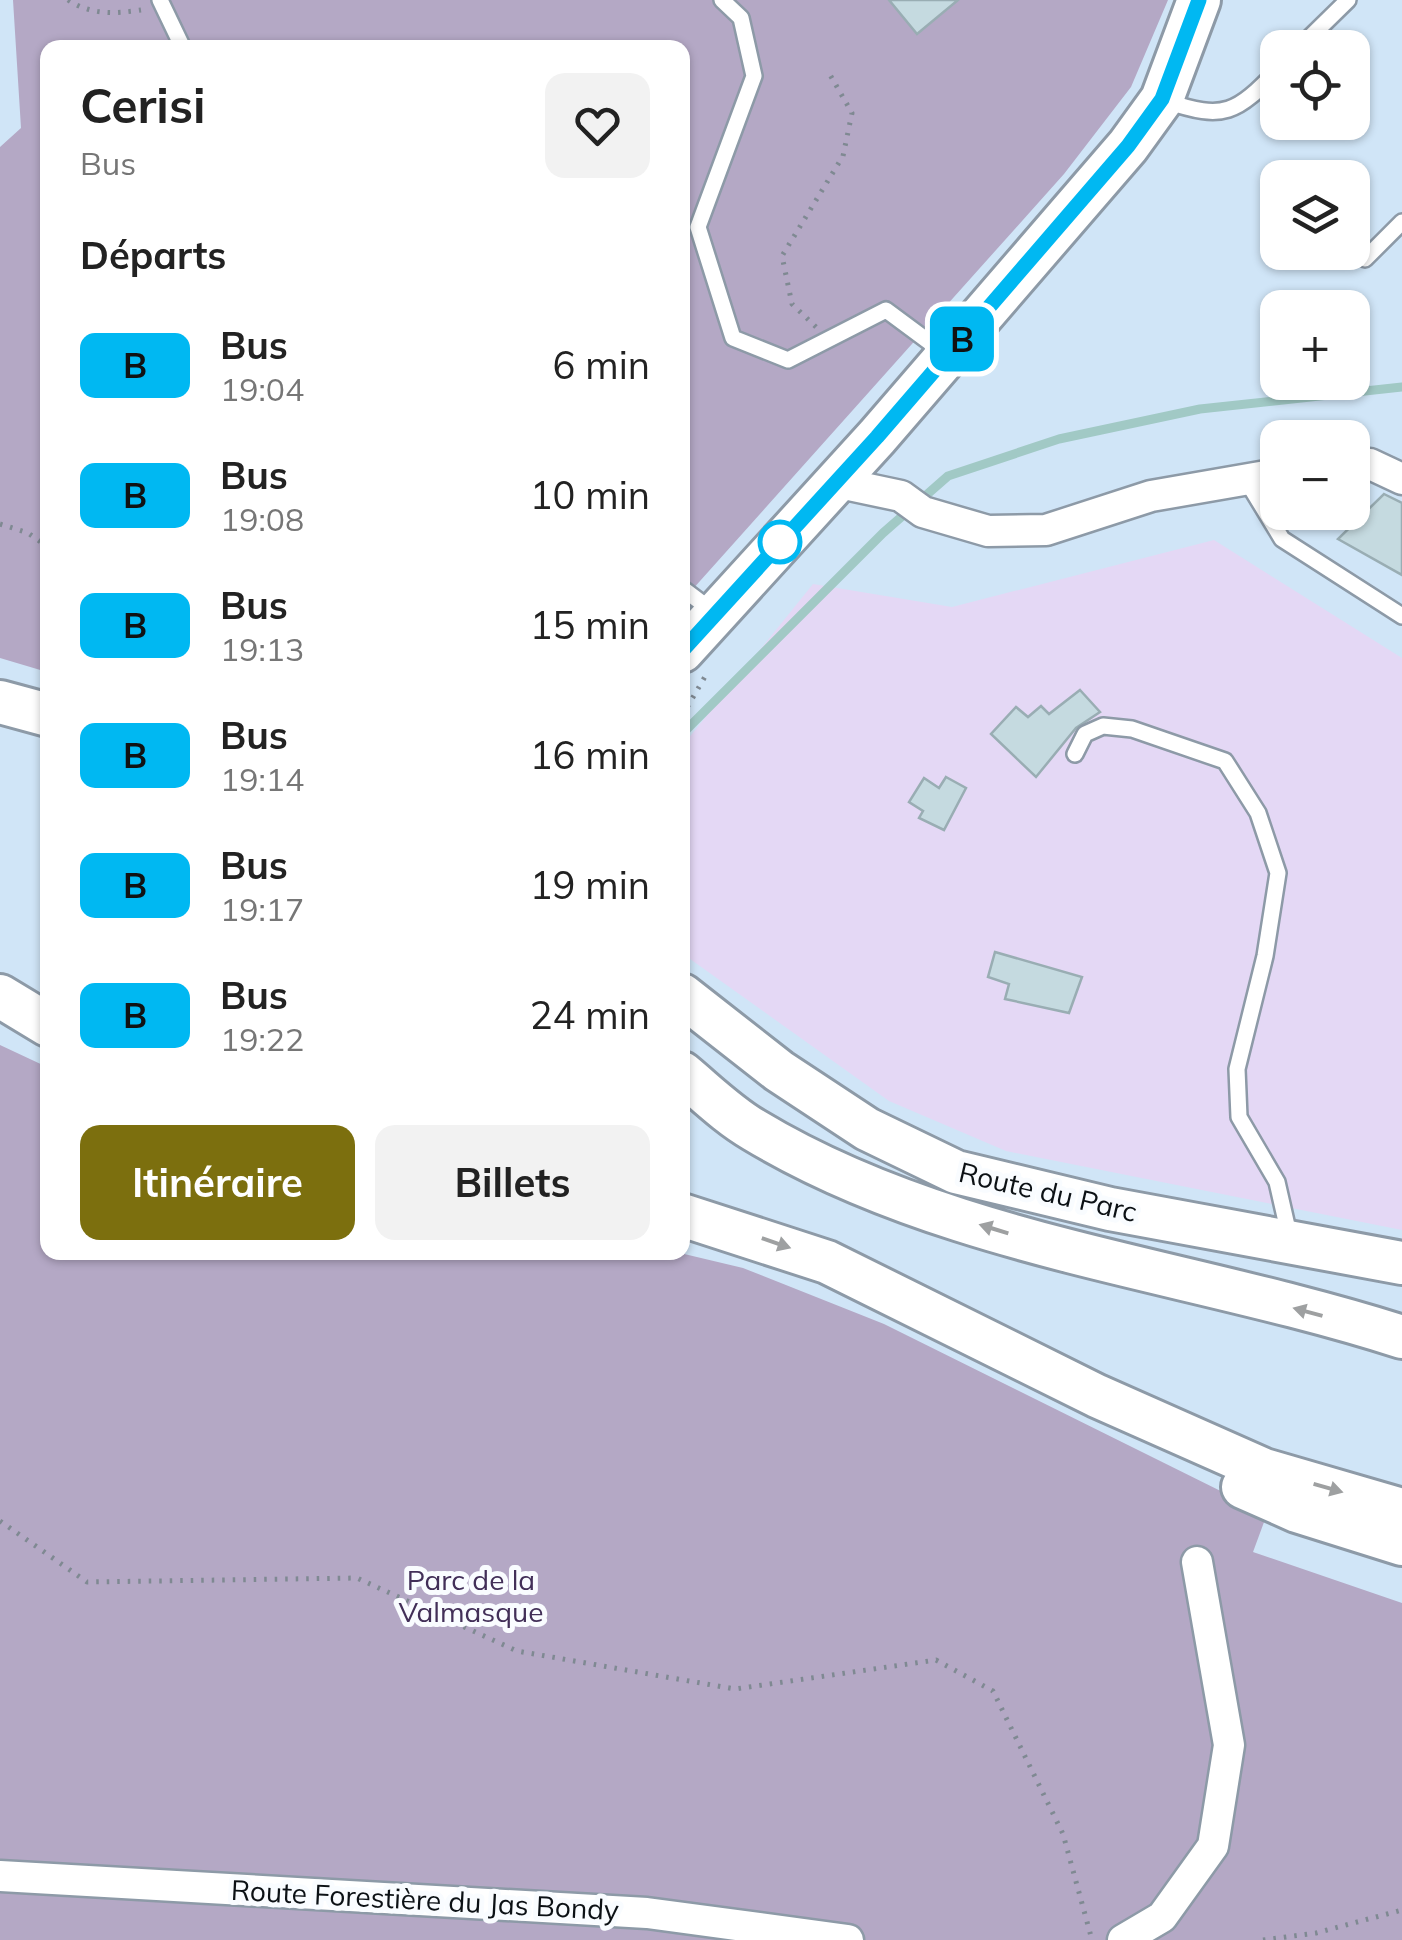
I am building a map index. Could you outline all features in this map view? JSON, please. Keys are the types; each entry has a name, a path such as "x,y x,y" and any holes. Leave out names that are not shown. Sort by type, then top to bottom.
{"main road":[{"path":"690,642 877,437 1128,146 1162,99 1199,0"},
{"path":"0,702 40,712"},
{"path":"0,996 40,1020"},
{"name":"Route du Parc","path":"690,1001 779,1072 853,1120 905,1150 956,1172 1110,1208 1402,1263"},
{"path":"690,1050 752,1130"},
{"name":"Route du Parc","path":"690,1080 752,1130 900,1200 1018,1237 1397,1335"},
{"path":"690,1218 827,1262 1041,1368 1264,1470 1402,1510"},
{"path":"1041,1368 1086,1406 1184,1461 1297,1511 1402,1544"}],"street":[{"path":"877,437 912,504"},
{"path":"1370,464 1402,480"},
{"path":"835,482 988,531 1046,530 1151,496 1260,476"},
{"path":"1123,1940 1162,1917 1213,1846 1229,1745 1197,1562"},
{"name":"Route Forestière du Jas Bondy","path":"0,1876 647,1913 848,1940"}],"lane":[{"path":"722,0 742,18 754,76 698,226 733,338 788,360 886,310 947,356"},
{"path":"162,3 179,40"},
{"path":"1316,30 1341,3"},
{"path":"1162,99 1202,114 1240,108 1260,88"},
{"path":"1370,253 1402,222"},
{"path":"1245,478 1282,539 1402,616"},
{"path":"690,594 716,614"},
{"path":"1075,754 1085,734 1103,726 1132,729 1224,761 1258,813 1278,873 1265,956 1237,1069 1240,1117 1277,1182 1290,1243"}],"path":[{"path":"68,0 83,10 118,14 162,3"},
{"path":"828,339 792,304 782,256 843,156 852,113 830,74"},
{"path":"0,524 40,541"},
{"path":"0,1521 87,1582 358,1578 517,1652 735,1689 936,1660 992,1691 1063,1834 1092,1940"},
{"path":"1263,1940 1316,1933 1402,1910"}],"shaded area":[{"path":"0,0 1402,0 1402,1940 0,1940"},
{"path":"1214,540 1402,658 1402,1230 1006,1151 889,1101 690,959 690,736 813,584 952,607"}],"green space":[{"path":"13,0 1168,0 1131,87 1064,174 690,592 690,40 40,40 40,670 0,658 0,147 21,128"},
{"name":"Parc de la Valmasque","path":"0,1045 40,1064 40,1260 690,1260 690,1255 743,1268 884,1324 1267,1514 1253,1552 1402,1603 1402,1940 0,1940"}],"building":[{"path":"889,0 958,0 917,34"},
{"path":"1384,494 1402,503 1402,575 1338,539 1347,530 1370,530 1370,508"},
{"path":"1080,690 1100,712 1076,728 1036,777 991,734 1016,707 1028,717 1041,706 1049,714"},
{"path":"946,777 966,788 944,830 919,818 923,811 909,802 924,778 939,788"},
{"path":"995,952 1082,977 1069,1013 1005,999 1009,984 988,977"}],"waterway":[{"path":"690,726 883,533 948,476 1059,439 1200,409 1402,387"}],"bus line":[{"name":"B","path":"690,642 877,437 1128,146 1162,99 1199,0"}]}
